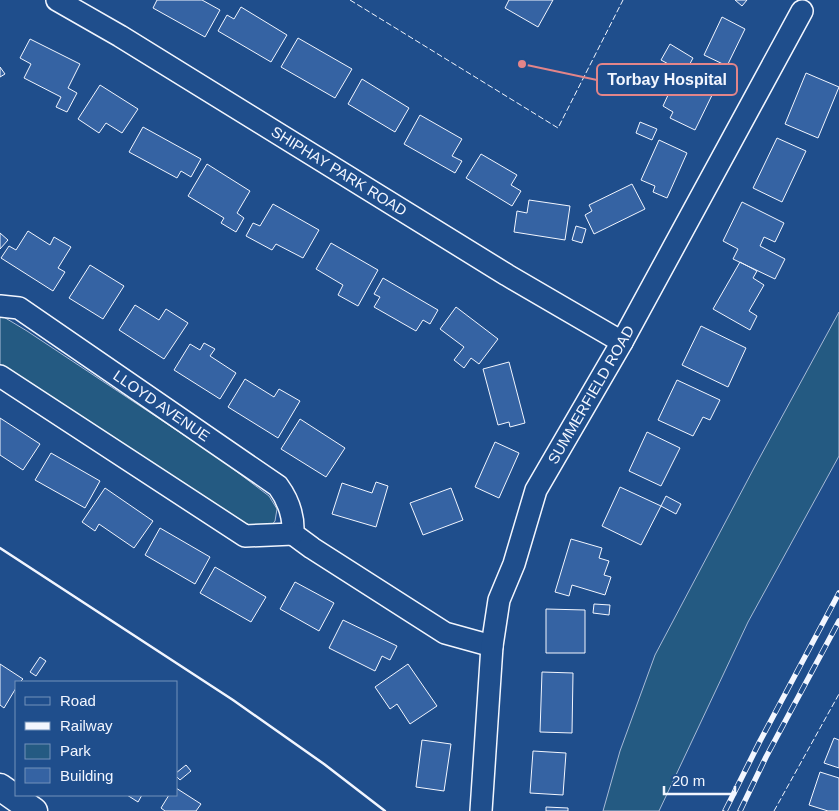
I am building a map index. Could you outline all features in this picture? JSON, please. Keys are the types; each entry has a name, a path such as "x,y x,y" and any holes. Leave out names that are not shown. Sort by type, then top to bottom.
{"street":[{"name":"SHIPHAY PARK ROAD","path":"58,0 120,36 507,275 622,342"},
{"name":"SUMMERFIELD ROAD","path":"481,811 492,646 499,600 514,564 536,490 622,342 802,11"},
{"name":"LLOYD AVENUE","path":"0,306 19,308 278,486 287,499 294,524 293,534"},
{"path":"0,376 245,536 293,534 444,632 492,646"},
{"path":"0,787 34,811"}],"green space":[{"path":"839,312 839,456 748,622 659,811 603,811 620,751 655,655"},
{"path":"2,316 220,459 269,496 277,509 275,521 266,532 248,537 0,370 0,317"}],"building":[{"path":"157,0 202,0 220,10 205,37 153,8"},
{"path":"509,0 553,0 538,27 505,8"},
{"path":"735,0 747,0 742,6"},
{"path":"241,7 287,35 271,62 218,31 227,15 234,19"},
{"path":"722,17 745,29 727,66 704,55"},
{"path":"298,38 352,69 335,98 281,67"},
{"path":"30,39 80,64 68,88 77,93 67,112 56,107 61,97 24,78 31,64 20,58"},
{"path":"670,44 693,58 685,73 661,60"},
{"path":"0,67 5,74 0,77"},
{"path":"806,73 839,87 818,138 785,124"},
{"path":"362,79 409,108 395,132 348,104"},
{"path":"689,79 714,91 695,130 670,118 673,112 663,106 674,82 685,88"},
{"path":"100,85 138,109 122,133 106,123 99,133 78,119"},
{"path":"420,115 462,139 452,156 462,161 455,173 404,144"},
{"path":"640,122 657,129 652,140 636,133"},
{"path":"143,127 201,159 191,177 181,171 177,178 129,152"},
{"path":"777,138 806,151 782,202 753,188"},
{"path":"659,140 687,153 667,198 653,192 655,186 641,180"},
{"path":"481,154 517,175 511,185 521,191 512,206 466,178"},
{"path":"207,164 250,191 237,213 244,218 236,232 221,223 224,218 188,196"},
{"path":"632,184 645,209 594,234 585,215 592,211 589,205"},
{"path":"529,200 570,206 565,240 514,232 517,211 527,213"},
{"path":"742,202 784,223 775,242 764,237 760,246 785,259 775,279 733,259 738,249 723,241"},
{"path":"273,204 319,230 303,258 276,244 272,250 246,236 253,223 260,226"},
{"path":"576,226 586,229 582,243 572,240"},
{"path":"28,231 50,245 54,237 71,247 58,268 65,272 53,291 1,258 9,246 16,250"},
{"path":"0,233 8,240 0,249"},
{"path":"331,243 378,270 358,306 338,295 343,285 316,269"},
{"path":"740,262 757,271 753,278 764,285 749,311 757,316 750,330 713,309"},
{"path":"90,265 124,286 103,319 69,298"},
{"path":"383,278 438,310 430,324 423,320 416,331 374,307 380,297 374,294"},
{"path":"135,305 159,320 166,309 188,323 164,359 119,330"},
{"path":"456,307 498,339 479,364 471,358 464,368 454,360 464,347 440,329"},
{"path":"701,326 746,348 728,387 682,365"},
{"path":"204,343 215,349 210,356 236,373 220,399 174,370 190,344 200,350"},
{"path":"509,362 525,423 510,427 509,422 498,425 483,369"},
{"path":"245,379 274,397 279,389 300,401 278,438 228,407"},
{"path":"677,380 720,400 710,420 703,417 693,436 658,420"},
{"path":"0,418 40,444 23,470 0,455"},
{"path":"300,419 345,448 326,477 281,449"},
{"path":"647,432 680,448 661,486 629,471"},
{"path":"495,442 519,453 499,498 475,487"},
{"path":"51,453 100,481 85,508 35,480"},
{"path":"376,482 388,486 376,527 332,514 342,483 372,493"},
{"path":"620,487 661,506 641,545 602,526"},
{"path":"105,488 153,521 134,548 99,524 95,531 82,522"},
{"path":"451,488 463,520 423,535 410,503"},
{"path":"666,496 681,504 676,514 661,506"},
{"path":"160,528 210,557 195,584 145,555"},
{"path":"571,539 602,548 599,558 609,561 604,575 611,577 605,595 572,585 569,596 555,592"},
{"path":"215,567 266,597 251,622 200,593"},
{"path":"295,582 334,603 319,631 280,609"},
{"path":"594,604 610,605 609,615 593,613"},
{"path":"546,609 585,610 585,653 546,653"},
{"path":"343,620 397,646 390,660 382,656 375,671 329,648"},
{"path":"40,657 46,661 36,676 30,672"},
{"path":"0,664 23,679 15,681 15,690 4,708 0,705"},
{"path":"408,664 437,706 410,724 397,704 390,709 375,687"},
{"path":"542,672 573,673 572,733 540,732"},
{"path":"834,738 839,740 839,768 824,763"},
{"path":"422,740 451,744 444,791 416,787"},
{"path":"533,751 566,753 563,795 530,793"},
{"path":"186,765 191,771 180,780 178,771"},
{"path":"820,772 839,778 839,811 828,811 809,805"},
{"path":"178,789 201,804 196,811 165,811 161,808 168,796 178,796"},
{"path":"129,796 141,796 138,802"},
{"path":"546,807 568,808 568,811 546,811"}],"railway":[{"path":"725,811 839,593"},
{"path":"740,811 766,757 839,621"}],"fence":[{"path":"350,0 558,128 623,0"},
{"path":"774,811 839,694"}],"wall":[{"path":"0,548 233,700 324,764 385,811"}],"place":[{"name":"Torbay Hospital","path":"522,64"}]}
